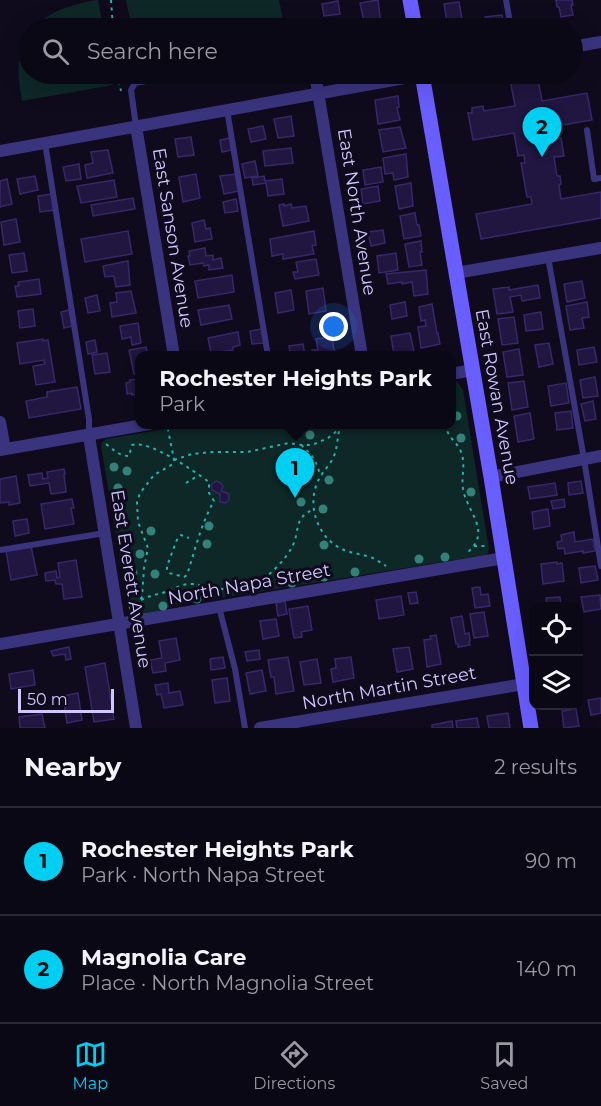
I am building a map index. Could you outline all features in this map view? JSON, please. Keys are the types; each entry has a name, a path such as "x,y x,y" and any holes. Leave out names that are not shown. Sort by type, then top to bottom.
{"street":[{"path":"410,0 413,18"},
{"path":"583,45 601,42"},
{"name":"East North Avenue","path":"317,84 361,351"},
{"path":"0,151 369,84"},
{"name":"East Rowan Avenue","path":"426,84 531,728"},
{"name":"East Sanson Avenue","path":"136,126 173,351"},
{"path":"456,273 601,248"},
{"path":"456,373 473,370"},
{"path":"0,422 2,449 135,427"},
{"name":"East Everett Avenue","path":"89,436 136,728"},
{"path":"491,477 601,456"},
{"name":"North Napa Street","path":"0,644 504,558"},
{"name":"North Martin Street","path":"261,728 524,684"}],"lane":[{"path":"506,0 509,18"},
{"path":"134,84 131,90 136,126"},
{"path":"227,109 267,351"},
{"path":"587,130 594,179 601,178"},
{"path":"45,142 89,419 89,436"},
{"path":"548,257 601,566"},
{"path":"0,550 106,533"},
{"path":"219,607 235,669 245,728"}],"path":[{"path":"111,0 112,18"},
{"path":"447,429 462,453 463,489 476,520 478,531 476,543 462,555"},
{"path":"141,600 148,548 138,522 137,502 140,493 154,475 171,466 174,459 168,430"},
{"path":"174,459 212,452 247,452 289,443 312,445 322,442 339,430"},
{"path":"339,430 333,459 320,476 315,490 314,509 319,525 335,545 391,567"},
{"path":"104,442 121,455 129,456 132,445 139,443 166,454 209,482 209,493 214,501 200,530 187,575 184,577 169,573 167,566 178,537 181,535 189,538"},
{"path":"301,445 316,461 320,476"},
{"path":"186,483 200,475"},
{"path":"129,608 145,598 183,585 239,588 259,581 268,575 288,553 295,540 300,520 306,512 314,509"},
{"path":"474,546 487,546"}],"green space":[{"path":"98,0 101,18 46,18 63,9"},
{"path":"126,0 279,0 283,18 130,18"},
{"path":"20,84 113,85 22,101"},
{"path":"457,382 463,390 488,553 176,605 130,617 101,446 106,439 165,429 456,429"}],"building":[{"path":"378,0 380,18 363,18 360,3"},
{"path":"556,0 572,0 573,15 561,17"},
{"path":"338,1 340,14 324,16 322,4"},
{"path":"459,2 462,18 446,18 444,4"},
{"path":"502,15 502,18 485,18"},
{"path":"511,84 539,84 542,101 587,93 592,120 551,127 553,140 561,138 564,156 554,157 557,176 560,176 561,199 601,192 601,218 481,239 476,214 532,204 531,197 527,197 521,163 525,163 524,155 518,156 514,133 473,140 468,113 472,113 472,108 483,106 484,111 515,106"},
{"path":"398,96 399,107 397,108 400,120 378,124 375,100"},
{"path":"291,116 294,136 278,138 274,119"},
{"path":"263,126 266,139 251,142 248,129"},
{"path":"400,127 406,148 383,152 379,130"},
{"path":"191,137 194,155 178,157 175,139"},
{"path":"230,138 232,150 222,152 220,140"},
{"path":"291,148 293,163 265,166 263,151"},
{"path":"108,150 113,173 87,178 85,165 93,163 91,152"},
{"path":"406,154 408,177 394,180 393,173 385,174 383,158"},
{"path":"255,161 258,176 245,178 242,164"},
{"path":"79,164 81,179 66,181 63,167"},
{"path":"381,167 383,182 365,185 363,170"},
{"path":"196,174 200,198 183,202 179,177"},
{"path":"237,174 239,191 224,194 220,176"},
{"path":"35,176 38,190 20,194 17,179"},
{"path":"264,176 265,181 282,179 284,194 268,196 266,183 253,185 252,178"},
{"path":"7,179 12,204 0,207 0,181"},
{"path":"114,180 117,197 81,203 77,186"},
{"path":"411,183 413,206 399,209 395,186"},
{"path":"378,186 380,201 363,204 361,189"},
{"path":"52,194 54,210 40,212 38,196"},
{"path":"133,198 135,209 93,216 91,205"},
{"path":"236,199 238,211 225,213 223,202"},
{"path":"284,204 284,206 291,204 292,208 306,206 309,221 283,226 279,205"},
{"path":"415,213 421,236 404,239 400,216"},
{"path":"16,219 20,242 4,245 1,222"},
{"path":"204,220 206,229 210,228 212,239 195,242 192,223"},
{"path":"383,230 385,243 371,246 368,232"},
{"path":"128,231 132,254 85,262 81,239"},
{"path":"314,231 316,245 312,246 314,254 283,259 283,254 272,256 270,239"},
{"path":"421,241 422,265 409,267 405,244"},
{"path":"205,248 206,256 213,255 213,260 221,258 223,268 209,270 209,265 204,266 203,263 190,265 189,251"},
{"path":"24,253 27,271 12,273 9,255"},
{"path":"396,253 398,270 379,273 377,256"},
{"path":"316,259 319,275 295,279 293,272 298,272 296,262"},
{"path":"128,261 130,285 116,287 114,276 105,277 103,266"},
{"path":"426,270 428,294 414,296 412,282 388,284 386,274"},
{"path":"232,275 234,292 198,298 195,281"},
{"path":"39,279 41,294 17,297 15,286 19,286 18,282"},
{"path":"582,281 585,298 567,302 564,284"},
{"path":"538,285 540,298 522,301 521,295 510,297 513,312 497,314 493,289 509,287 509,290"},
{"path":"323,288 326,311 309,314 306,291"},
{"path":"291,290 294,310 278,313 275,293"},
{"path":"131,291 136,313 112,317 110,303 117,302 116,293"},
{"path":"97,295 100,311 88,313 85,298"},
{"path":"405,302 407,316 392,319 390,305"},
{"path":"587,302 589,317 582,318 584,328 570,330 566,306"},
{"path":"432,304 440,344 421,348 418,327 426,326 425,320 421,321 419,307"},
{"path":"229,305 232,319 201,325 198,310"},
{"path":"33,309 35,326 20,328 18,311"},
{"path":"69,310 72,326 64,328 61,312"},
{"path":"541,312 543,329 526,331 524,315"},
{"path":"514,317 518,343 502,345 498,319"},
{"path":"138,323 141,343 132,345 131,337 122,339 120,326"},
{"path":"262,329 265,343 252,344 250,331"},
{"path":"238,332 240,345 233,347 233,350 211,351 208,338"},
{"path":"410,333 414,351 393,351 391,336"},
{"path":"332,337 334,351 312,351 318,350 316,339"},
{"path":"43,339 43,341 48,340 55,382 36,385 33,366 45,364 44,360 20,364 17,343"},
{"path":"95,340 97,352 88,354 86,342"},
{"path":"549,343 553,364 539,367 535,345"},
{"path":"303,344 304,351 290,351 289,346"},
{"path":"146,347 147,351 135,351 135,374 134,374 129,350"},
{"path":"594,347 597,362 579,365 577,350"},
{"path":"519,349 523,375 507,377 503,352"},
{"path":"107,353 110,372 95,374 92,355"},
{"path":"595,377 598,396 583,398 580,380"},
{"path":"135,379 135,395 127,394 126,383"},
{"path":"524,381 528,407 512,410 508,383"},
{"path":"566,383 569,403 551,406 548,386"},
{"path":"77,387 81,409 29,418 26,401 47,397 47,392"},
{"path":"593,401 596,419 585,421 581,404"},
{"path":"571,411 573,428 557,430 555,413"},
{"path":"530,413 534,439 518,442 514,416"},
{"path":"64,469 66,492 51,494 49,483 30,486 28,475 42,473 43,479 48,478 47,472"},
{"path":"16,476 20,503 9,505 9,502 0,503 0,479"},
{"path":"216,481 223,487 221,491 229,495 226,503 220,502 220,494 212,490 211,485"},
{"path":"581,481 583,493 569,495 568,483"},
{"path":"555,483 557,495 530,499 528,487"},
{"path":"72,499 74,524 45,529 41,504"},
{"path":"564,499 565,507 553,509 551,501"},
{"path":"548,509 550,526 534,529 532,512"},
{"path":"27,519 29,533 15,536 13,521"},
{"path":"574,532 575,542 593,539 595,551 565,554 564,548 558,549 557,542 562,541 561,535"},
{"path":"31,546 37,575 11,580 6,550"},
{"path":"76,560 82,597 64,599 62,584 56,584 55,580 46,581 45,573 56,571 57,578 60,577 58,563"},
{"path":"557,562 557,564 562,563 564,581 543,584 541,564"},
{"path":"595,566 598,580 581,583 579,568"},
{"path":"480,587 481,595 488,594 490,606 475,608 472,588"},
{"path":"416,592 418,603 410,604 408,593"},
{"path":"600,595 601,609 584,612 581,597"},
{"path":"401,596 404,615 379,619 376,600"},
{"path":"560,597 561,602 546,602 546,598"},
{"path":"285,601 287,614 278,616 276,603"},
{"path":"308,606 312,630 301,632 302,637 294,638 289,609"},
{"path":"484,612 488,636 474,638 470,614"},
{"path":"462,616 465,634 469,633 470,645 458,647 451,618"},
{"path":"276,619 279,636 263,639 260,621"},
{"path":"436,635 441,664 427,667 424,640"},
{"path":"176,638 180,660 165,663 166,671 153,673 150,660 162,658 159,641"},
{"path":"69,647 71,659 66,660 65,654 53,656 51,651"},
{"path":"409,647 413,669 397,672 393,649"},
{"path":"259,650 260,659 247,661 245,652"},
{"path":"223,657 225,668 211,670 210,659"},
{"path":"288,657 294,691 276,694 274,677 271,677 268,660"},
{"path":"351,657 354,678 333,682 331,669 336,668 335,659"},
{"path":"317,659 321,683 304,685 300,662"},
{"path":"105,663 114,719 94,722 85,667"},
{"path":"33,670 35,685 11,689 9,674"},
{"path":"262,670 266,691 250,694 246,673"},
{"path":"227,678 230,701 215,703 212,680"},
{"path":"168,683 169,693 180,691 183,705 164,708 161,694 157,695 155,685"},
{"path":"78,693 82,720 67,723 63,696"},
{"path":"601,698 601,713 591,715 588,700"},
{"path":"576,710 579,726 564,728 562,711"},
{"path":"508,713 510,728 489,728 487,716"},
{"path":"42,714 45,728 20,728 19,717"},
{"path":"477,718 479,728 457,728 456,721"},
{"path":"452,721 453,728 432,728 432,725"}],"place":[{"name":"Magnolia Care","path":"542,157"},
{"name":"Rochester Heights Park","path":"295,498"}]}
